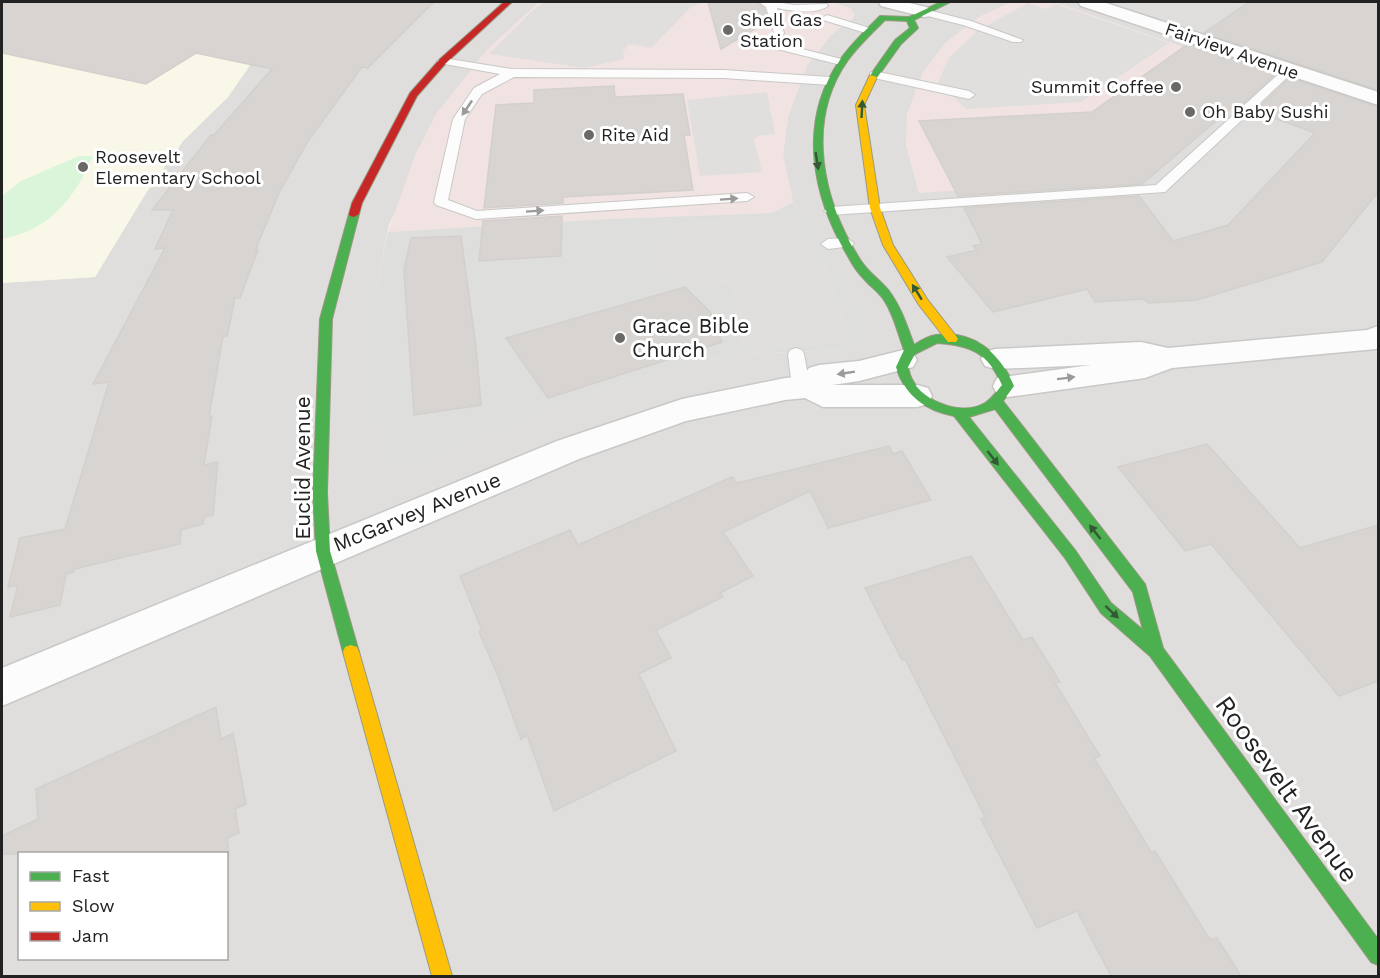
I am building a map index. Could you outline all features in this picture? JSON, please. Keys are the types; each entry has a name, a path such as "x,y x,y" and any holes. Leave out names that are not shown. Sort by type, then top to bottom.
{"street":[{"name":"Euclid Avenue","path":"442,976 323,551 320,493 326,319 357,202 413,95 443,61 508,2"},
{"path":"887,2 917,16"},
{"path":"907,355 884,292 868,277 836,226 820,178 815,147 819,113 830,81 841,62 869,30 884,18 917,16 946,2"},
{"name":"Fairview Avenue","path":"1087,2 1288,71 1378,99"},
{"path":"917,16 914,28 898,42 874,75 860,105 875,208 888,245 923,302 952,339"},
{"path":"995,359 1141,352 1168,358 1378,338"},
{"path":"1002,394 1004,370 983,349 968,342 936,339 921,343 907,355 902,372 907,384 917,396 932,405 958,411 976,411 1002,394 1145,368 1168,358"},
{"name":"McGarvey Avenue","path":"2,687 568,450 682,410 806,387 819,376 859,371 907,355"},
{"name":"McGarvey Avenue","path":"806,387 823,396 917,396"},
{"name":"Roosevelt Avenue","path":"1002,394 1140,589 1156,651"},
{"name":"Roosevelt Avenue","path":"958,411 1070,554 1106,608 1156,651 1378,955"}],"lane":[{"path":"766,2 794,8 826,4 827,18 818,31"},
{"path":"766,2 771,5 779,33 773,45 841,62"},
{"path":"917,16 967,23 1017,40"},
{"path":"827,18 869,30"},
{"path":"801,53 808,43"},
{"path":"443,61 512,73 724,74 830,81"},
{"path":"831,211 1160,189 1288,71"},
{"path":"512,73 478,91 459,119 441,202 476,215 747,197"},
{"path":"874,75 969,95"},
{"path":"828,244 847,243"},
{"path":"796,354 806,387"}],"shaded area":[{"name":"Roosevelt Elementary School","path":"2,2 338,2 255,58 228,97 183,141 146,193 95,277 2,283"},
{"path":"338,2 539,2 480,58 389,224 376,290 404,467 614,384 698,362 744,354 844,350 868,331 807,215 793,202 783,155 788,117 807,65 832,34 853,18 851,9 833,2 1012,2 979,17 906,144 919,193 1265,76 1054,2 1378,2 1378,976 2,976 2,283 95,277 146,193 183,141 228,97 255,58"},
{"path":"539,2 833,2 851,9 855,15 832,34 807,65 788,117 783,155 793,202 772,213 607,219 388,232 415,155 436,114 487,50"},
{"path":"545,2 702,2 691,7 651,48 629,44 623,52 624,59 584,68 489,54 533,10"},
{"path":"1012,2 1054,2 1266,76 1148,178 919,193 906,144 907,114 923,72 945,43 979,17"},
{"path":"1028,3 1046,9 1056,4 1169,43 1081,102 966,109 938,82 949,58 977,31"},
{"path":"767,92 775,134 758,136 754,139 762,172 700,176 687,100"},
{"path":"793,202 807,215 864,319 868,331 863,342 844,350 744,354 698,362 614,384 404,467 388,466 382,461 371,381 376,290 388,232 607,219 772,213"},
{"path":"799,215 803,235 827,264 853,342 742,352 732,284 689,287 649,264 668,222"}],"green space":[{"path":"79,156 93,156 77,186 58,210 34,228 2,239 2,196 21,181"}],"building":[{"path":"2,2 434,2 368,68 362,67 308,141 279,193 255,251 258,250 240,298 235,298 227,336 223,336 209,417 212,416 204,465 218,462 213,515 204,517 203,524 181,530 180,544 74,569 74,572 66,574 60,605 10,617 18,585 8,587 20,538 65,529 109,382 93,384 165,248 155,249 173,210 152,210 211,135 214,135 272,69 196,53 146,84 2,53"},
{"path":"708,2 757,2 764,8 768,21 721,49"},
{"path":"1249,2 1378,2 1378,90 1204,33"},
{"path":"1188,44 1276,73 1241,105 1236,104 1142,184 958,196 919,121 1092,112"},
{"path":"1290,78 1378,107 1378,192 1322,262 1197,300 1149,303 1142,299 1095,302 1087,289 993,312 947,257 977,250 973,246 982,244 964,208 1139,196 1173,241 1228,225 1315,133 1255,111"},
{"path":"614,86 615,97 683,94 690,135 684,135 693,190 563,197 563,203 484,208 496,105 534,103 534,90"},
{"path":"562,216 561,256 479,261 483,221"},
{"path":"461,236 476,347 481,405 414,415 404,270 411,238"},
{"name":"Grace Bible Church","path":"685,287 710,312 722,342 548,398 506,338"},
{"path":"1207,444 1300,548 1378,525 1378,681 1339,696 1211,544 1185,551 1118,467"},
{"path":"889,446 893,454 902,451 931,500 828,528 810,491 723,532 753,576 720,593 723,597 656,630 671,658 639,674 676,751 554,811 527,735 521,739 479,632 482,631 460,576 570,530 578,545 732,477 737,483"},
{"path":"971,556 1023,640 1032,637 1060,682 1055,683 1100,756 1094,758 1151,852 1155,851 1210,940 1217,938 1241,976 1111,976 1077,911 1037,928 981,819 985,817 905,659 902,660 865,588"},
{"path":"216,707 221,739 233,733 246,804 235,809 239,833 227,838 229,854 228,852 18,852 18,854 2,854 2,836 38,819 36,789"}],"traffic: fast":[{"path":"910,19 946,2"},
{"path":"873,77 898,42 914,28 910,19 883,18 857,44 843,61 830,83 822,106 818,129 821,178 836,224 861,269 889,298 910,350"},
{"path":"351,652 323,551 320,493 326,319 354,214"},
{"path":"936,339 972,345 990,355 997,363 1008,386 992,405 979,411 956,412 934,406 916,393 908,383 902,367 910,351 936,339"},
{"path":"958,412 1070,554 1106,608 1156,651 1140,589 997,403"},
{"path":"1156,651 1378,955"}],"traffic: slow":[{"path":"873,77 860,105 875,208 888,245 923,302 952,339"},
{"path":"351,652 442,976"}],"traffic: jam":[{"path":"354,214 357,203 413,95 443,61 508,2"}],"place":[{"name":"Shell Gas Station","path":"728,30"},
{"name":"Summit Coffee","path":"1176,87"},
{"name":"Oh Baby Sushi","path":"1190,112"},
{"name":"Rite Aid","path":"589,135"},
{"name":"Roosevelt Elementary School","path":"83,167"},
{"name":"Grace Bible Church","path":"620,338"}]}
